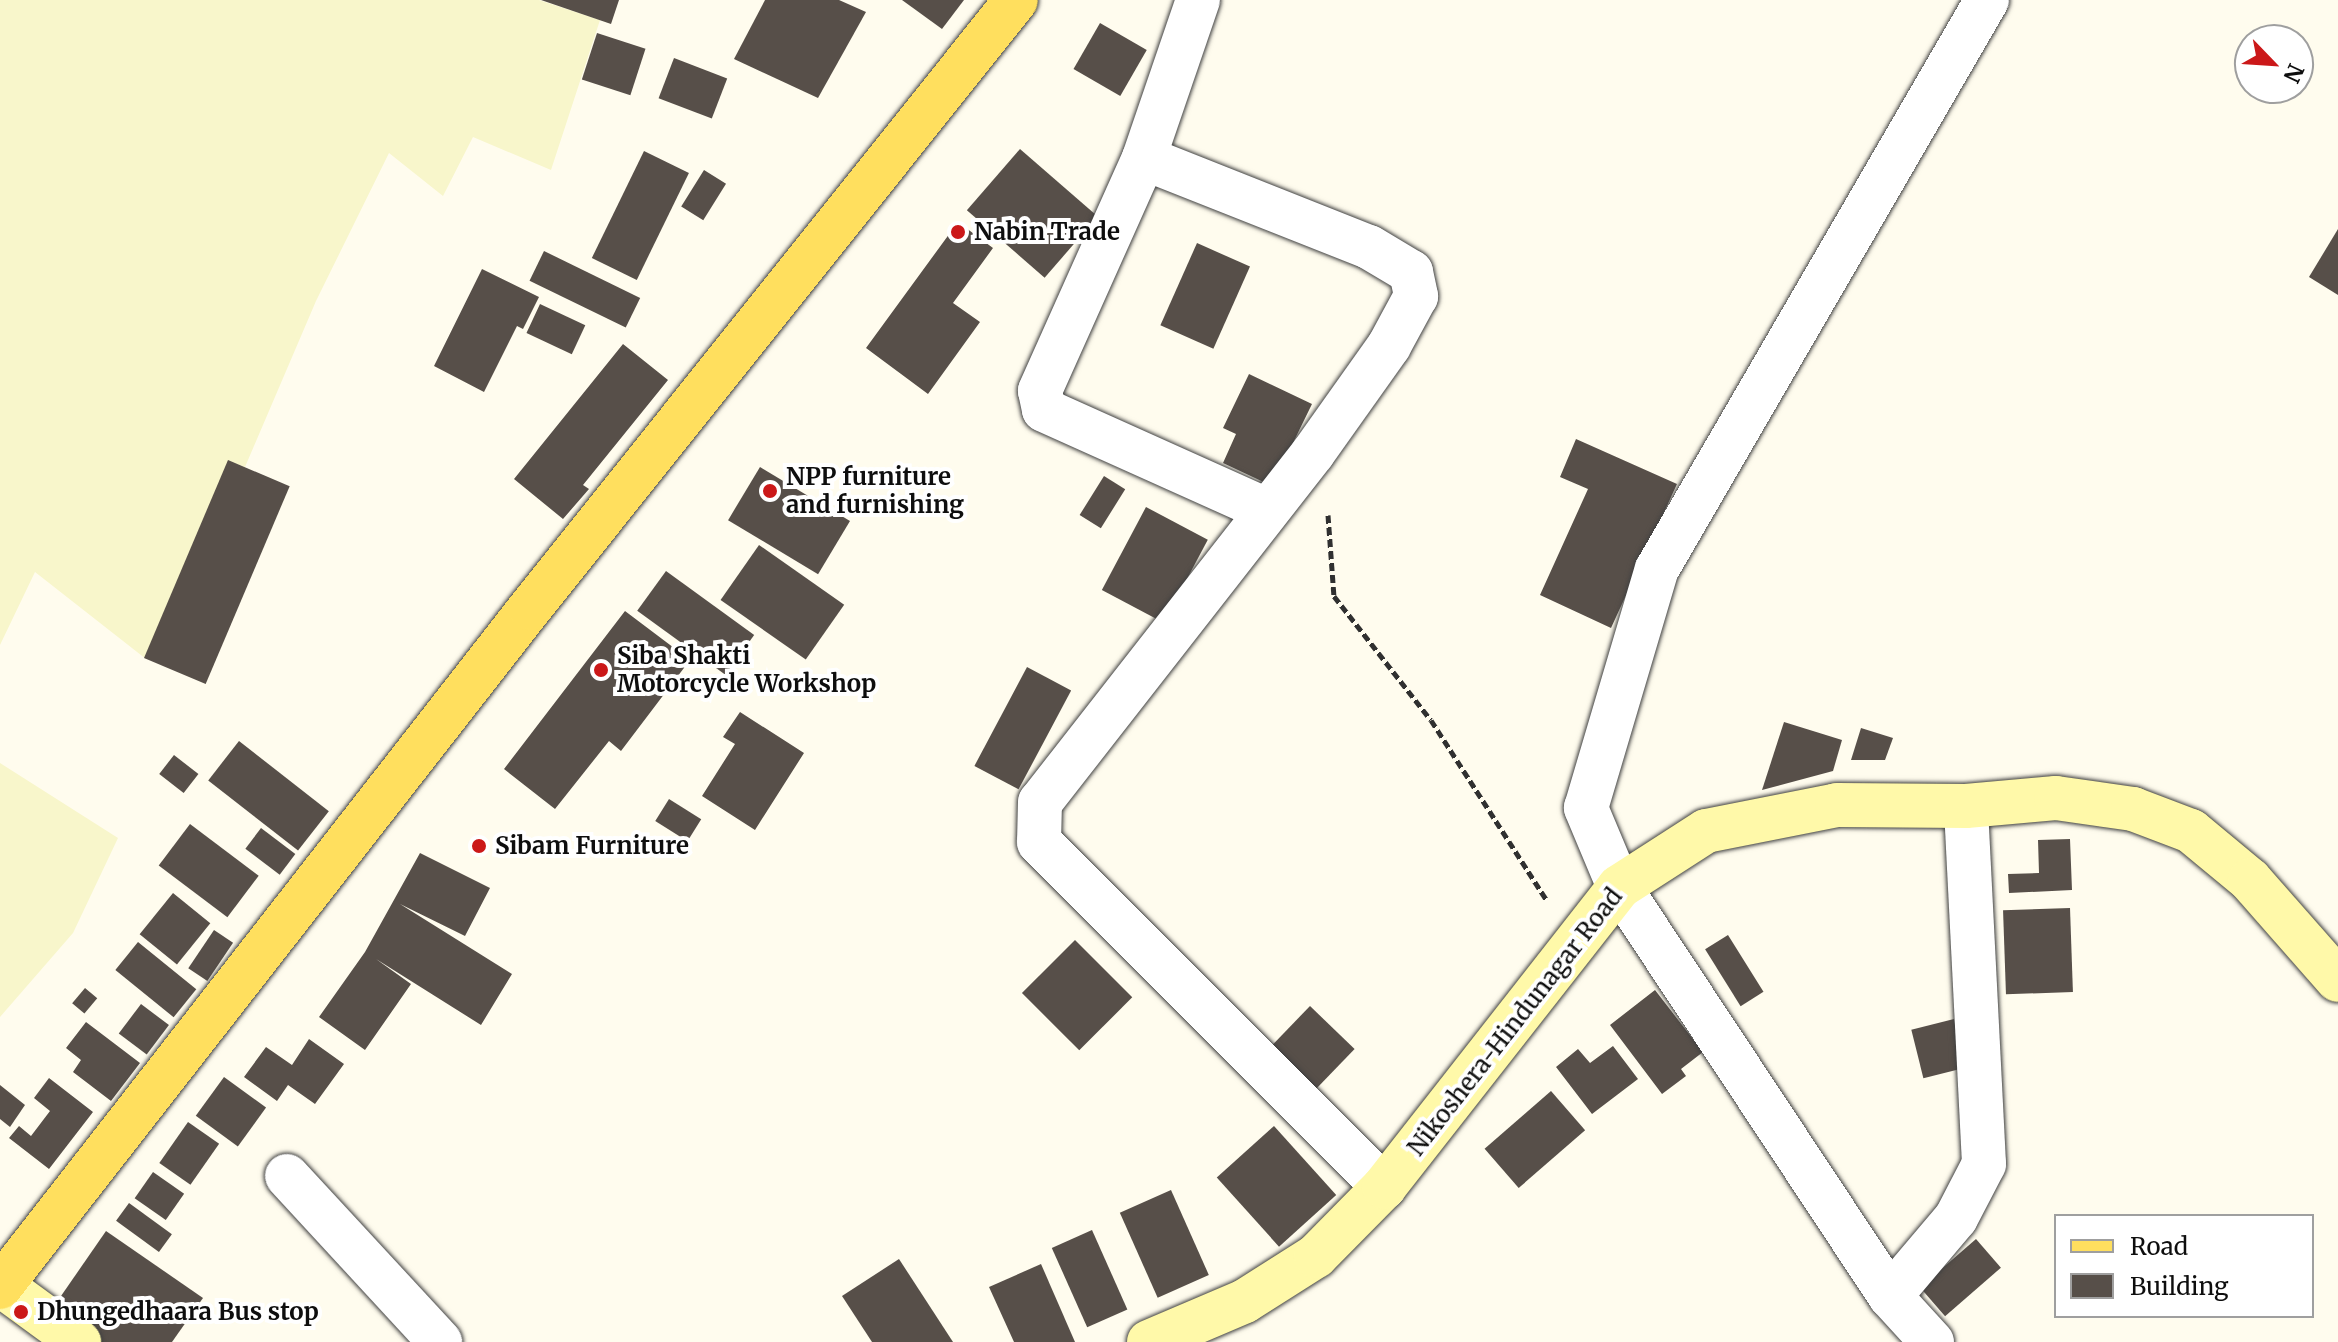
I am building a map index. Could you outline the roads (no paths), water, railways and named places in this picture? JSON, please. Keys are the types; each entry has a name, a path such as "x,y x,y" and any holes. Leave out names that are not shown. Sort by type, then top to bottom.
{"main road":[{"path":"79,1342 1,1286 530,608 1016,0"},
{"name":"Nikoshera-Hindunagar Road","path":"1149,1342 1245,1301 1316,1256 1384,1187 1581,940 1619,887 1706,831 1837,805 1966,806 2056,798 2133,809 2191,831 2250,880 2338,980"}],"street":[{"path":"1198,0 1144,158 1040,391 1044,410 1264,509"},
{"path":"1932,1342 1890,1296 1619,887 1586,808 1657,569 1987,0"},
{"path":"1144,158 1369,247 1411,272 1416,296 1313,453 1264,509 1040,802 1039,842 1384,1187"},
{"path":"1890,1296 1974,1193 1984,1164 1966,806"},
{"path":"287,1176 440,1342"}],"place":[{"name":"Nabin Trade","path":"958,232"},
{"name":"NPP furniture and furnishing","path":"770,491"},
{"name":"Siba Shakti Motorcycle Workshop","path":"601,670"},
{"name":"Sibam Furniture","path":"479,846"},
{"name":"Dhungedhaara Bus stop","path":"21,1312"}]}
